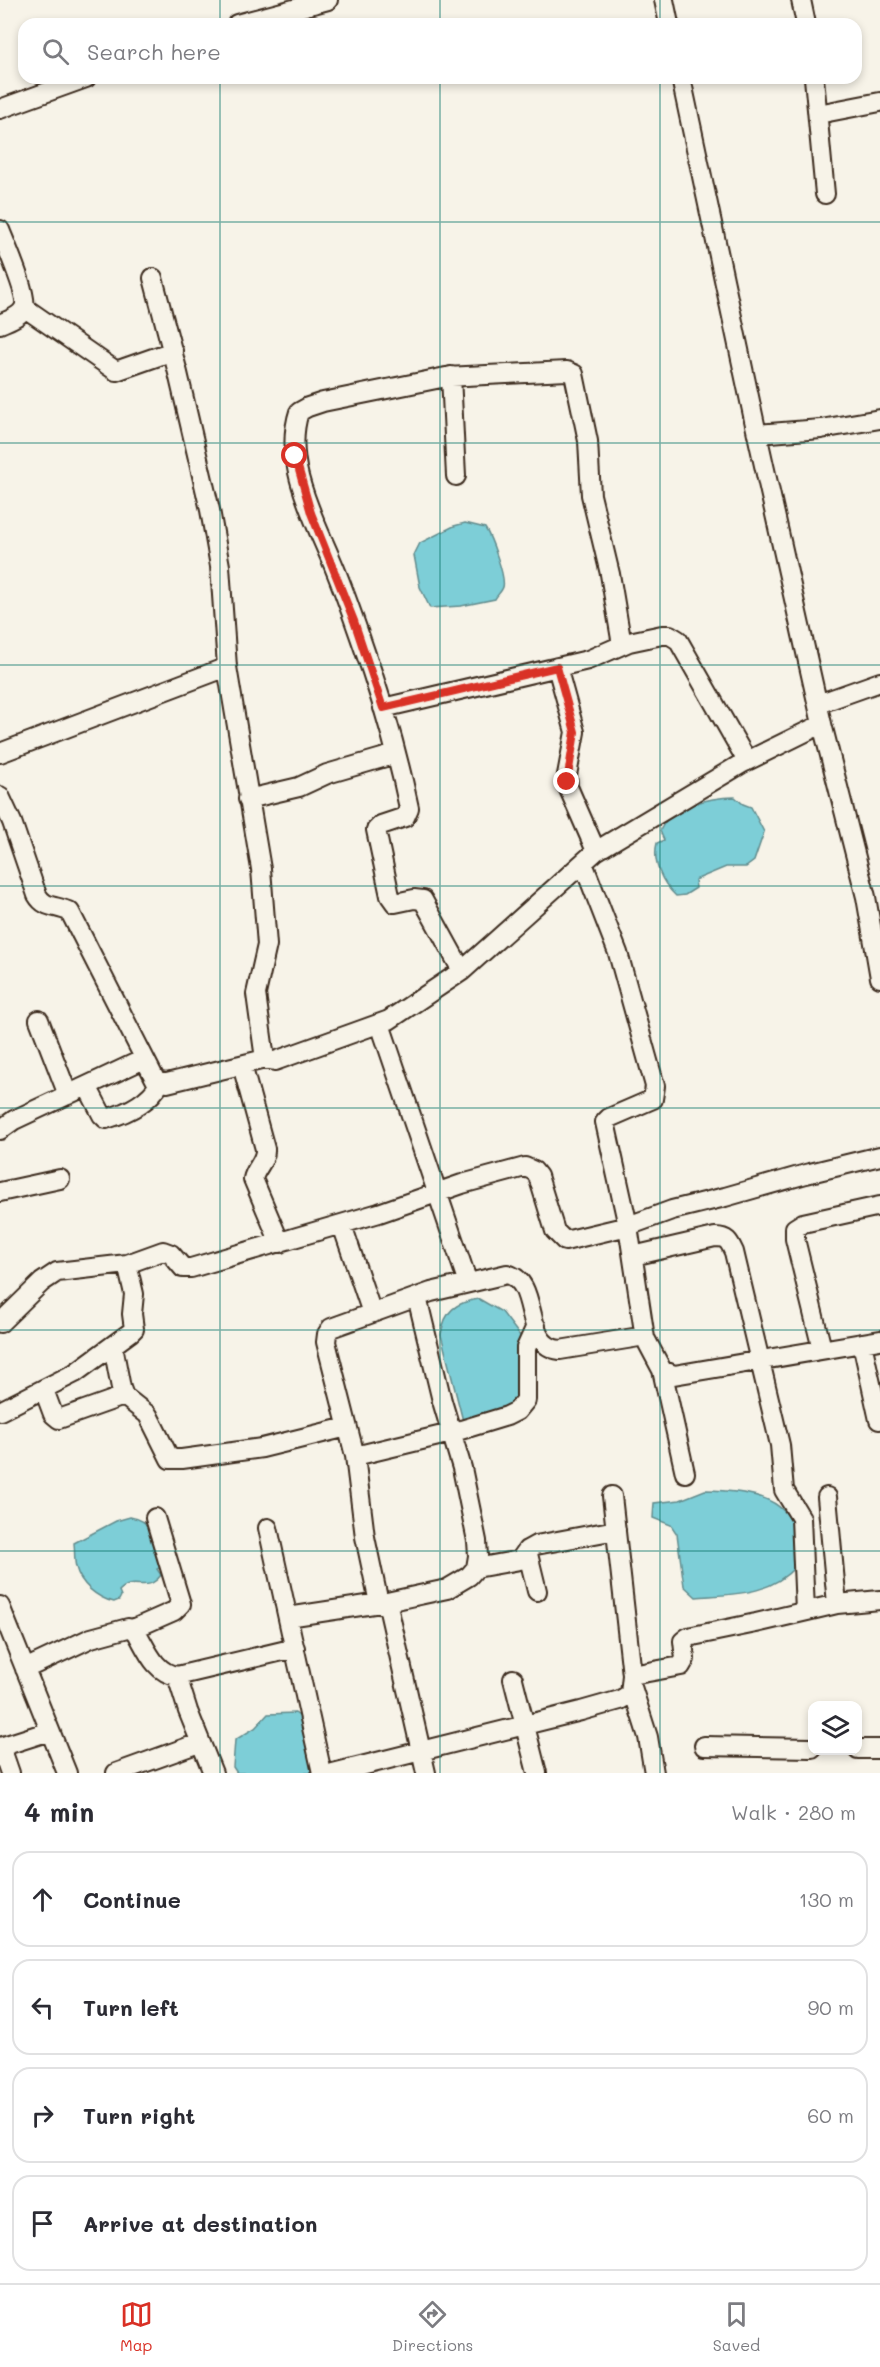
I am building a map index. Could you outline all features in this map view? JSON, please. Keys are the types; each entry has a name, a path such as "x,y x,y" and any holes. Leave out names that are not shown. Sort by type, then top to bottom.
{"street":[{"path":"260,18 327,0"},
{"path":"664,0 668,18"},
{"path":"801,0 805,18"},
{"path":"0,109 69,84"},
{"path":"682,84 822,724 866,897 880,978"},
{"path":"815,84 825,195"},
{"path":"818,114 880,102"},
{"path":"0,230 14,263 25,301 25,308 19,315 0,324"},
{"path":"153,278 173,351 210,510 220,566 227,667 261,869 267,945 256,994 265,1059"},
{"path":"25,308 116,371 173,351"},
{"path":"462,971 423,900 414,899 395,903 390,896 376,830 381,825 401,819 408,813 396,754 383,708 361,640 311,513 300,478 295,456 296,423 299,412 308,407 451,376 567,371 574,374 588,441 591,495 608,563 621,645"},
{"path":"451,376 456,476"},
{"path":"757,434 821,429 880,418"},
{"path":"383,708 557,667 600,656 621,645 670,635 678,640 747,761"},
{"path":"0,753 227,667"},
{"path":"557,667 575,732 567,776 568,787 655,1086 653,1099 609,1118 605,1122 628,1226 645,1338 662,1370 686,1473"},
{"path":"818,704 880,682"},
{"path":"87,1086 106,1119 145,1102 160,1083 265,1059 276,1061 389,1020 462,971 590,857 659,811 747,761 822,724"},
{"path":"248,799 299,787 327,774 396,754"},
{"path":"0,796 12,822 37,895 47,906 70,912 144,1059 156,1081 160,1083"},
{"path":"39,1020 68,1095"},
{"path":"380,1024 468,1282"},
{"path":"0,1130 14,1120 144,1059"},
{"path":"242,1065 266,1155 254,1173 253,1179 280,1243"},
{"path":"0,1323 42,1282 57,1272 128,1264 167,1251 178,1265 191,1268 342,1225 525,1167 530,1167 538,1176 555,1231 559,1237 572,1240 628,1226 672,1210 880,1156"},
{"path":"0,1192 60,1179"},
{"path":"822,1349 795,1239 795,1228 802,1223 880,1206"},
{"path":"342,1225 372,1313"},
{"path":"633,1256 715,1237 723,1237 729,1241 734,1252 780,1445 784,1490 801,1518 805,1611"},
{"path":"0,1411 75,1373 134,1329 132,1314 134,1294 128,1264"},
{"path":"426,1773 365,1537 355,1456 330,1364 327,1334 331,1328 340,1324 417,1297 496,1275 513,1275 524,1288 536,1326 544,1344 550,1349 560,1350 639,1337 645,1338"},
{"path":"288,1617 447,1589 469,1576 476,1568 477,1541 462,1467 451,1433 417,1297"},
{"path":"355,1456 451,1433 507,1416 522,1406 526,1400 527,1390 525,1348 536,1326"},
{"path":"662,1370 667,1374 683,1374 871,1341 879,1420"},
{"path":"113,1346 124,1396 148,1415 167,1457 174,1460 283,1444 348,1427"},
{"path":"44,1390 53,1414 59,1419 124,1396"},
{"path":"612,1496 632,1681 648,1737 654,1773"},
{"path":"827,1497 837,1604"},
{"path":"25,1669 91,1638 120,1629 133,1629 174,1611 181,1604 155,1518"},
{"path":"268,1528 322,1773"},
{"path":"476,1568 515,1561 524,1557 527,1550 536,1545 616,1530"},
{"path":"527,1550 537,1591"},
{"path":"632,1681 681,1666 685,1659 683,1641 688,1636 837,1604 880,1600"},
{"path":"0,1606 3,1625 25,1669 67,1773"},
{"path":"133,1629 155,1664 163,1671 177,1676 295,1648"},
{"path":"177,1676 199,1743 213,1773"},
{"path":"513,1678 537,1773"},
{"path":"333,1773 620,1700 630,1694 632,1681"},
{"path":"10,1773 0,1747 50,1731"},
{"path":"116,1773 149,1767 199,1743"},
{"path":"704,1746 808,1749"},
{"path":"862,1749 880,1749"}],"water":[{"path":"465,523 485,528 500,566 502,588 495,599 461,606 430,608 420,587 414,555 420,543"},
{"path":"735,797 751,807 764,832 754,861 746,867 726,867 695,880 696,888 685,895 676,896 666,885 657,865 657,843 664,840 660,831 665,822 682,809 703,801"},
{"path":"479,1299 502,1312 521,1337 524,1388 510,1410 463,1421 441,1335 445,1320 452,1309"},
{"path":"705,1490 761,1497 784,1511 792,1522 796,1536 797,1565 775,1583 751,1592 696,1597 684,1586 677,1534 671,1525 653,1518 654,1503 680,1500"},
{"path":"130,1517 146,1523 154,1535 162,1567 157,1569 161,1575 150,1584 124,1587 119,1591 121,1596 119,1600 114,1602 96,1594 81,1579 75,1564 74,1543 116,1521"},
{"path":"295,1713 307,1722 313,1773 237,1773 233,1767 235,1740 255,1728 268,1714"}],"route":[{"path":"295,456 311,513 335,569 383,708 557,667 575,732 567,782"}]}
